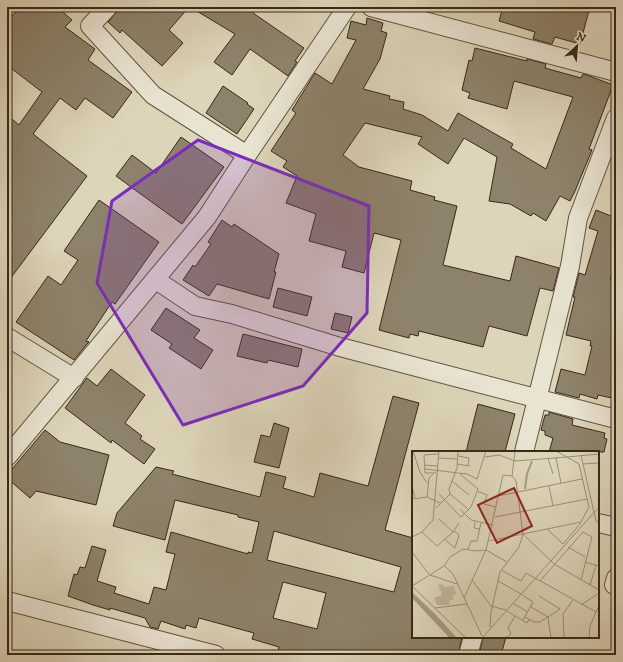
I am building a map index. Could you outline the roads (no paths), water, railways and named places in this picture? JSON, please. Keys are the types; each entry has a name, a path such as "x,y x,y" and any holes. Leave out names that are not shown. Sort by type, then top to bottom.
{"street":[{"path":"108,7 90,26 153,95 247,155"},
{"path":"7,457 207,217 346,7"},
{"path":"371,7 616,72"},
{"path":"524,451 570,266 578,218 616,118"},
{"path":"156,280 195,306 232,314 340,347 616,419"},
{"path":"7,337 74,378"},
{"path":"599,523 616,527"},
{"path":"7,601 216,655"},
{"path":"468,655 473,638"}]}
